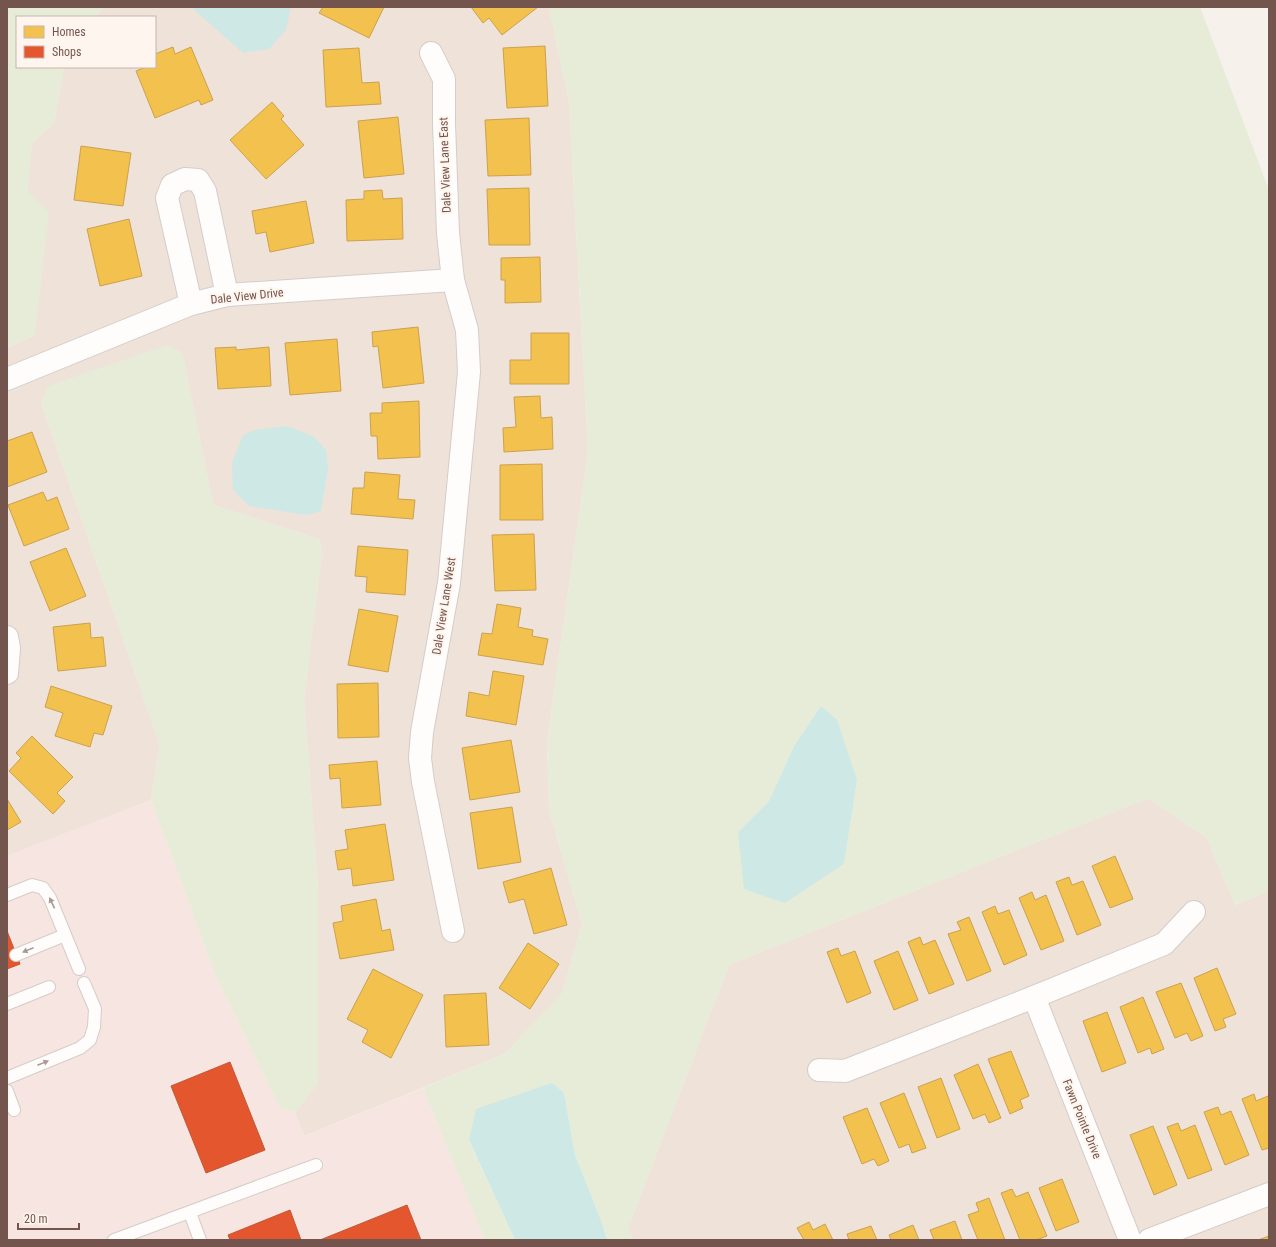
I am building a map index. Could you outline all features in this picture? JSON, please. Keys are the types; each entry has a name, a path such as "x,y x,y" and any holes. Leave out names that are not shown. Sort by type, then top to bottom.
{"street":[{"name":"Dale View Lane East","path":"430,53 444,79 448,233 453,280"},
{"path":"191,304 167,198 172,185 185,179 198,180 205,191 227,295"},
{"name":"Dale View Drive","path":"7,379 191,304 227,295 453,280"},
{"name":"Dale View Lane West","path":"452,931 423,782 420,758 422,732 449,583 469,372 467,330 453,280"},
{"path":"7,637 9,648 7,673"},
{"path":"819,1070 845,1071 1164,944 1194,912"},
{"name":"Fawn Pointe Drive","path":"1034,997 1130,1240"},
{"path":"1149,1240 1269,1194"}],"lane":[{"path":"7,894 32,885 43,888 50,898 79,969"},
{"path":"16,955 65,935"},
{"path":"7,1078 80,1048 90,1040 94,1028 95,1009 84,983"},
{"path":"7,1004 49,987"},
{"path":"7,1091 14,1110"},
{"path":"114,1240 316,1165"},
{"path":"190,1212 200,1240"}],"shaded area":[{"path":"104,7 549,7 569,102 588,451 547,742 549,809 582,924 562,994 505,1054 304,1136 295,1112 318,1083 318,886 304,701 322,551 319,539 213,505 182,352 41,403 160,745 151,800 7,856 7,348 35,335 27,190 32,143 54,123 64,68 156,68 156,16 95,16"},
{"path":"1148,798 1207,838 1235,905 1269,891 1269,1240 633,1240 628,1228 729,965"},
{"path":"151,800 215,974 280,1108 295,1112 305,1136 423,1088 485,1240 7,1240 7,856"}],"green space":[{"path":"7,7 104,7 95,16 16,16 16,68 64,68 54,123 32,143 27,190 49,213 35,335 7,348"},
{"path":"549,7 1200,7 1269,190 1269,891 1235,905 1207,838 1148,798 729,965 628,1228 633,1240 607,1240 602,1223 575,1155 564,1093 469,1141 515,1240 485,1240 423,1088 505,1054 562,994 582,924 549,809 547,742 588,451 569,102","holes":["821,706 857,780 844,864 785,903 738,832 769,801 794,746"]},
{"path":"167,345 182,352 213,505 319,539 322,551 304,701 318,886 318,1083 295,1112 280,1108 215,974 151,800 160,745 41,403 48,386"}],"water":[{"path":"191,7 291,7 286,30 269,49 243,53"},
{"path":"287,426 313,436 326,450 328,469 321,511 307,515 249,506 233,490 232,463 243,435 255,430"},
{"path":"821,706 837,720 857,780 844,864 785,903 744,889 738,832 769,801 794,746"},
{"path":"552,1083 564,1093 575,1155 602,1223 607,1240 515,1240 469,1140 476,1109"}],"building: Homes":[{"path":"323,7 384,7 369,38 319,13"},
{"path":"471,7 538,7 502,35 489,18 483,23"},
{"path":"545,46 548,106 507,108 503,48"},
{"path":"173,47 175,54 191,47 213,100 201,105 199,100 155,118 136,71 144,68 156,68 156,54"},
{"path":"359,48 362,83 379,82 381,104 326,107 323,50"},
{"path":"272,102 284,116 281,119 304,145 266,179 230,140"},
{"path":"398,117 404,174 364,178 358,121"},
{"path":"529,118 531,175 488,176 485,120"},
{"path":"81,146 131,153 123,206 74,200"},
{"path":"529,188 530,245 489,245 487,189"},
{"path":"382,190 383,199 402,198 403,239 347,241 346,200 364,199 364,191"},
{"path":"306,201 314,243 270,252 266,232 256,234 252,211"},
{"path":"129,219 142,276 100,286 87,229"},
{"path":"540,257 541,302 505,303 505,280 501,280 501,258"},
{"path":"418,327 424,383 383,388 378,346 373,347 372,332"},
{"path":"531,333 569,333 569,384 510,384 510,360 531,360"},
{"path":"337,339 341,391 290,395 285,343"},
{"path":"236,347 236,350 269,347 271,386 218,389 215,348"},
{"path":"540,396 541,418 552,417 553,449 504,452 503,428 516,427 514,397"},
{"path":"419,401 420,457 378,459 377,436 371,436 370,413 382,413 382,403"},
{"path":"32,432 47,472 7,487 7,441"},
{"path":"542,464 543,520 500,520 500,465"},
{"path":"365,472 400,475 398,499 415,500 413,519 351,514 353,488 364,488"},
{"path":"43,492 47,501 57,497 69,529 24,546 8,505"},
{"path":"534,534 536,590 495,591 492,535"},
{"path":"358,546 408,550 405,595 366,592 367,577 355,576"},
{"path":"66,548 86,596 50,611 30,562"},
{"path":"497,604 521,608 518,627 533,630 532,636 548,639 543,665 478,655 482,633 492,634"},
{"path":"359,609 398,616 388,672 348,665"},
{"path":"90,623 91,638 103,637 106,666 58,671 53,627"},
{"path":"493,671 524,676 516,725 466,716 469,692 489,696"},
{"path":"378,683 379,737 338,738 337,684"},
{"path":"51,686 112,706 103,735 94,733 90,747 55,736 63,713 45,707"},
{"path":"32,736 73,777 57,793 65,801 53,814 9,771 21,758 16,753"},
{"path":"511,740 520,792 470,800 462,748"},
{"path":"377,761 381,805 342,808 340,778 330,779 329,765"},
{"path":"7,799 21,822 7,830"},
{"path":"512,807 521,862 478,869 470,813"},
{"path":"385,824 394,880 353,886 351,868 338,870 335,851 348,849 345,830"},
{"path":"1115,856 1133,899 1110,908 1092,866"},
{"path":"551,868 567,925 534,934 524,899 509,903 503,882"},
{"path":"1069,877 1072,885 1083,881 1101,925 1077,935 1056,882"},
{"path":"1032,892 1035,900 1046,895 1064,941 1041,950 1019,898"},
{"path":"376,899 382,931 390,929 394,950 340,959 333,923 343,921 341,906"},
{"path":"995,906 998,914 1009,910 1027,955 1004,965 982,912"},
{"path":"969,917 991,971 967,981 948,934 961,930 957,922"},
{"path":"920,937 923,945 935,940 954,984 929,994 908,942"},
{"path":"528,943 559,964 530,1009 499,988"},
{"path":"838,948 841,956 855,951 871,993 847,1003 827,952"},
{"path":"898,951 918,1000 894,1010 874,961"},
{"path":"1217,968 1236,1014 1223,1019 1226,1027 1215,1031 1194,978"},
{"path":"373,969 423,995 391,1058 362,1042 368,1030 347,1019"},
{"path":"1181,983 1203,1036 1191,1041 1187,1033 1175,1038 1156,992"},
{"path":"486,993 489,1045 446,1047 444,995"},
{"path":"1143,997 1164,1049 1152,1054 1150,1048 1138,1053 1120,1007"},
{"path":"1107,1012 1126,1063 1102,1072 1083,1021"},
{"path":"1011,1051 1029,1096 1020,1100 1023,1108 1010,1114 988,1059"},
{"path":"978,1064 1001,1118 989,1123 985,1114 973,1119 954,1075"},
{"path":"941,1078 960,1129 937,1138 918,1087"},
{"path":"904,1093 926,1148 912,1153 909,1144 899,1148 880,1103"},
{"path":"1254,1094 1256,1101 1268,1096 1269,1099 1269,1148 1262,1150 1242,1099"},
{"path":"1218,1107 1221,1115 1231,1111 1249,1155 1225,1165 1204,1112"},
{"path":"867,1108 889,1161 878,1166 874,1159 862,1164 843,1117"},
{"path":"1178,1123 1181,1131 1195,1125 1212,1170 1188,1179 1167,1127"},
{"path":"1153,1126 1177,1185 1154,1195 1130,1135"},
{"path":"1062,1179 1079,1222 1056,1231 1039,1188"},
{"path":"1012,1189 1016,1197 1028,1192 1047,1236 1036,1240 1020,1240 1001,1193"},
{"path":"989,1198 1005,1240 978,1240 968,1215 979,1211 976,1203"},
{"path":"955,1221 962,1240 934,1240 930,1230"},
{"path":"809,1222 813,1230 825,1224 833,1240 804,1240 797,1228"},
{"path":"913,1225 919,1240 891,1240 889,1235"},
{"path":"871,1226 877,1240 849,1240 847,1234"},
{"path":"1269,1236 1269,1240 1258,1240"}],"building: Shops":[{"path":"7,931 20,964 7,969"},
{"path":"230,1062 265,1150 206,1173 171,1086"},
{"path":"407,1205 421,1240 320,1240"},
{"path":"290,1210 301,1240 230,1240 228,1235"}]}
